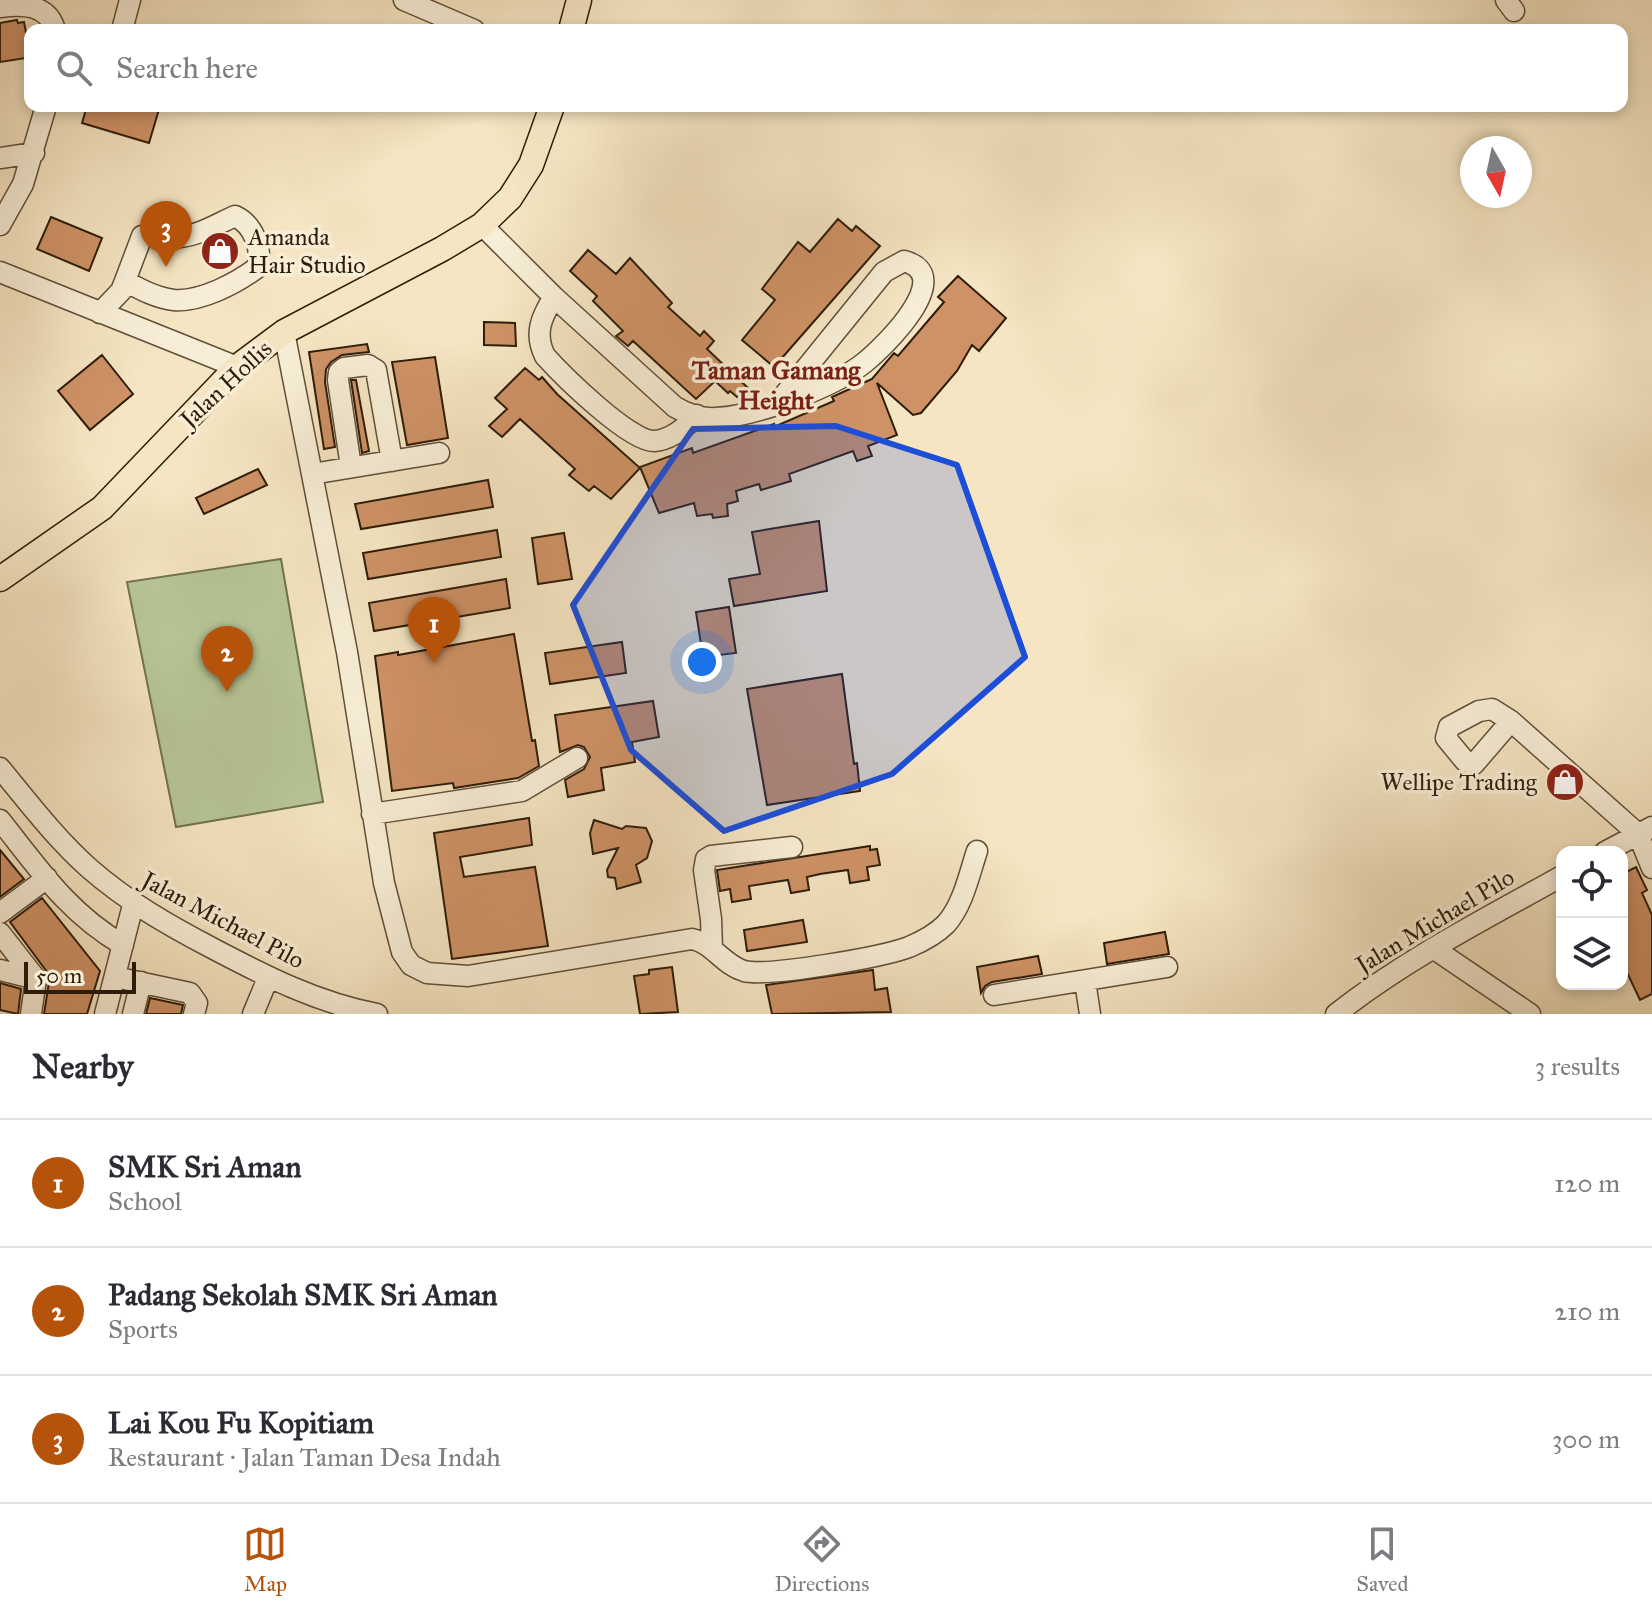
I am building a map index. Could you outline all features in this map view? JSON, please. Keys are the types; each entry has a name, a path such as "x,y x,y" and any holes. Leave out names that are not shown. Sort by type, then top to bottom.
{"main road":[{"path":"573,24 579,0"},
{"name":"Jalan Hollis","path":"0,579 102,508 237,367 284,332 482,225 510,198 531,165 550,112"}],"street":[{"path":"124,24 130,0"},
{"path":"404,0 460,24"},
{"path":"0,7 38,7 49,15 53,24"},
{"path":"0,225 19,195 44,112"},
{"path":"0,158 34,153"},
{"path":"100,313 121,291 142,236 153,232 175,238 199,233 235,216 242,219 259,243 258,267 197,297 172,300 125,281"},
{"path":"482,225 554,297 675,407 714,418 777,404 843,376 862,364 915,308 921,295 923,275 919,269 913,263 904,261 884,272 777,404"},
{"path":"0,272 237,367"},
{"path":"554,297 540,324 540,347 545,356 618,423 639,439 655,441 684,428 697,415"},
{"path":"284,332 347,652 372,814 396,936 411,965 427,973 468,976 680,939 697,939 738,969 760,972 845,962 908,948 946,924 960,900 977,851"},
{"path":"351,467 338,380 339,372 344,368 368,365 376,370 392,461"},
{"path":"312,474 439,453"},
{"path":"1511,721 1645,830 1652,868"},
{"path":"372,814 522,791 577,758"},
{"name":"Jalan Michael Pilo","path":"0,768 45,823 87,867 133,905 268,978 353,1010 377,1014"},
{"path":"0,820 66,902 95,929 123,945"},
{"path":"1616,846 1645,830"},
{"path":"712,949 706,859 792,847"},
{"path":"0,913 47,878"},
{"name":"Jalan Michael Pilo","path":"1336,1014 1377,982 1556,879"},
{"path":"105,1014 133,905"},
{"path":"0,933 36,979 31,1014"},
{"path":"1433,948 1530,1014"},
{"path":"994,995 1167,967"},
{"path":"0,970 36,979"},
{"path":"115,977 190,993 197,1003 194,1014"},
{"path":"258,1009 268,978"},
{"path":"1085,981 1090,1014"},
{"path":"133,1014 141,982"}],"highlighted area":[{"path":"836,426 957,465 1025,657 892,774 724,831 631,750 573,605 693,429"}],"green space":[{"path":"281,559 323,802 176,827 127,582"}],"building":[{"path":"24,22 24,58 0,62 0,23"},
{"path":"85,112 158,112 149,143 82,123"},
{"path":"51,217 102,238 89,271 37,249"},
{"path":"838,219 852,231 856,226 880,246 774,367 742,340 775,300 762,289 798,242 810,252"},
{"path":"588,250 616,274 630,258 672,303 668,307 700,336 704,331 714,341 707,349 748,388 737,397 715,381 696,399 633,341 628,346 616,336 623,331 593,301 597,296 570,271"},
{"path":"958,276 1006,318 979,351 972,345 957,371 921,413 913,415 877,383 897,435 868,446 872,456 857,461 853,451 789,474 791,481 761,490 759,484 736,491 738,501 727,504 728,516 697,516 694,503 659,513 640,467 692,448 693,453 774,424 774,427 834,401 832,397 872,379 894,353 898,356 944,302 938,297"},
{"path":"484,322 515,323 516,346 484,345"},
{"path":"367,344 369,352 342,355 326,369 325,382 335,447 324,449 309,352"},
{"path":"102,355 133,394 90,430 58,391"},
{"path":"435,357 448,438 407,445 392,362"},
{"path":"525,368 539,380 542,377 640,468 611,499 594,486 589,491 569,475 575,469 520,419 502,437 489,426 507,409 495,398"},
{"path":"351,380 356,380 369,451 362,453"},
{"path":"258,469 267,485 204,514 196,498"},
{"path":"488,480 493,507 361,529 355,504"},
{"path":"819,521 827,591 734,606 729,579 760,574 752,532"},
{"path":"497,530 501,557 368,579 363,553"},
{"path":"564,533 572,579 538,584 532,538"},
{"path":"506,579 510,608 374,631 369,603"},
{"path":"729,607 736,653 703,657 696,612"},
{"path":"514,634 539,766 518,778 454,788 453,783 392,791 375,656 398,652 398,655"},
{"path":"622,642 626,673 550,684 545,653"},
{"path":"842,674 860,791 767,805 747,689"},
{"path":"653,701 659,737 632,742 635,762 601,768 604,790 568,797 565,780 584,769 590,757 584,747 578,745 560,752 555,715"},
{"path":"529,818 532,845 460,857 464,877 535,867 548,946 452,959 434,833"},
{"path":"594,820 622,829 626,826 646,828 652,841 647,858 636,865 641,882 617,889 615,878 608,877 607,870 618,848 593,854 590,833"},
{"path":"870,846 870,850 877,849 880,865 867,867 869,880 850,883 848,870 820,874 807,877 809,890 791,893 788,880 749,886 751,899 732,902 730,889 720,891 717,870"},
{"path":"0,850 24,879 0,897"},
{"path":"1636,867 1647,890 1642,893 1652,915 1652,994 1640,1000 1628,975 1628,871"},
{"path":"42,898 100,971 87,1014 44,1014 50,976 10,922"},
{"path":"803,920 807,942 747,951 744,930"},
{"path":"1165,932 1169,954 1107,964 1104,943"},
{"path":"1038,956 1042,974 992,982 981,993 977,967"},
{"path":"672,967 678,1012 640,1014 634,976"},
{"path":"873,970 875,990 887,988 891,1012 772,1014 766,985"},
{"path":"0,983 21,989 18,1014 0,1010"},
{"path":"150,998 183,1005 181,1014 146,1014"}],"place":[{"name":"Amanda Hair Studio","path":"220,251"},
{"name":"Lai Kou Fu Kopitiam","path":"166,267"},
{"name":"SMK Sri Aman","path":"434,663"},
{"name":"Padang Sekolah SMK Sri Aman","path":"227,692"},
{"name":"Wellipe Trading","path":"1565,782"}],"district":[{"name":"Taman Gamang Height","path":"776,385"}]}
